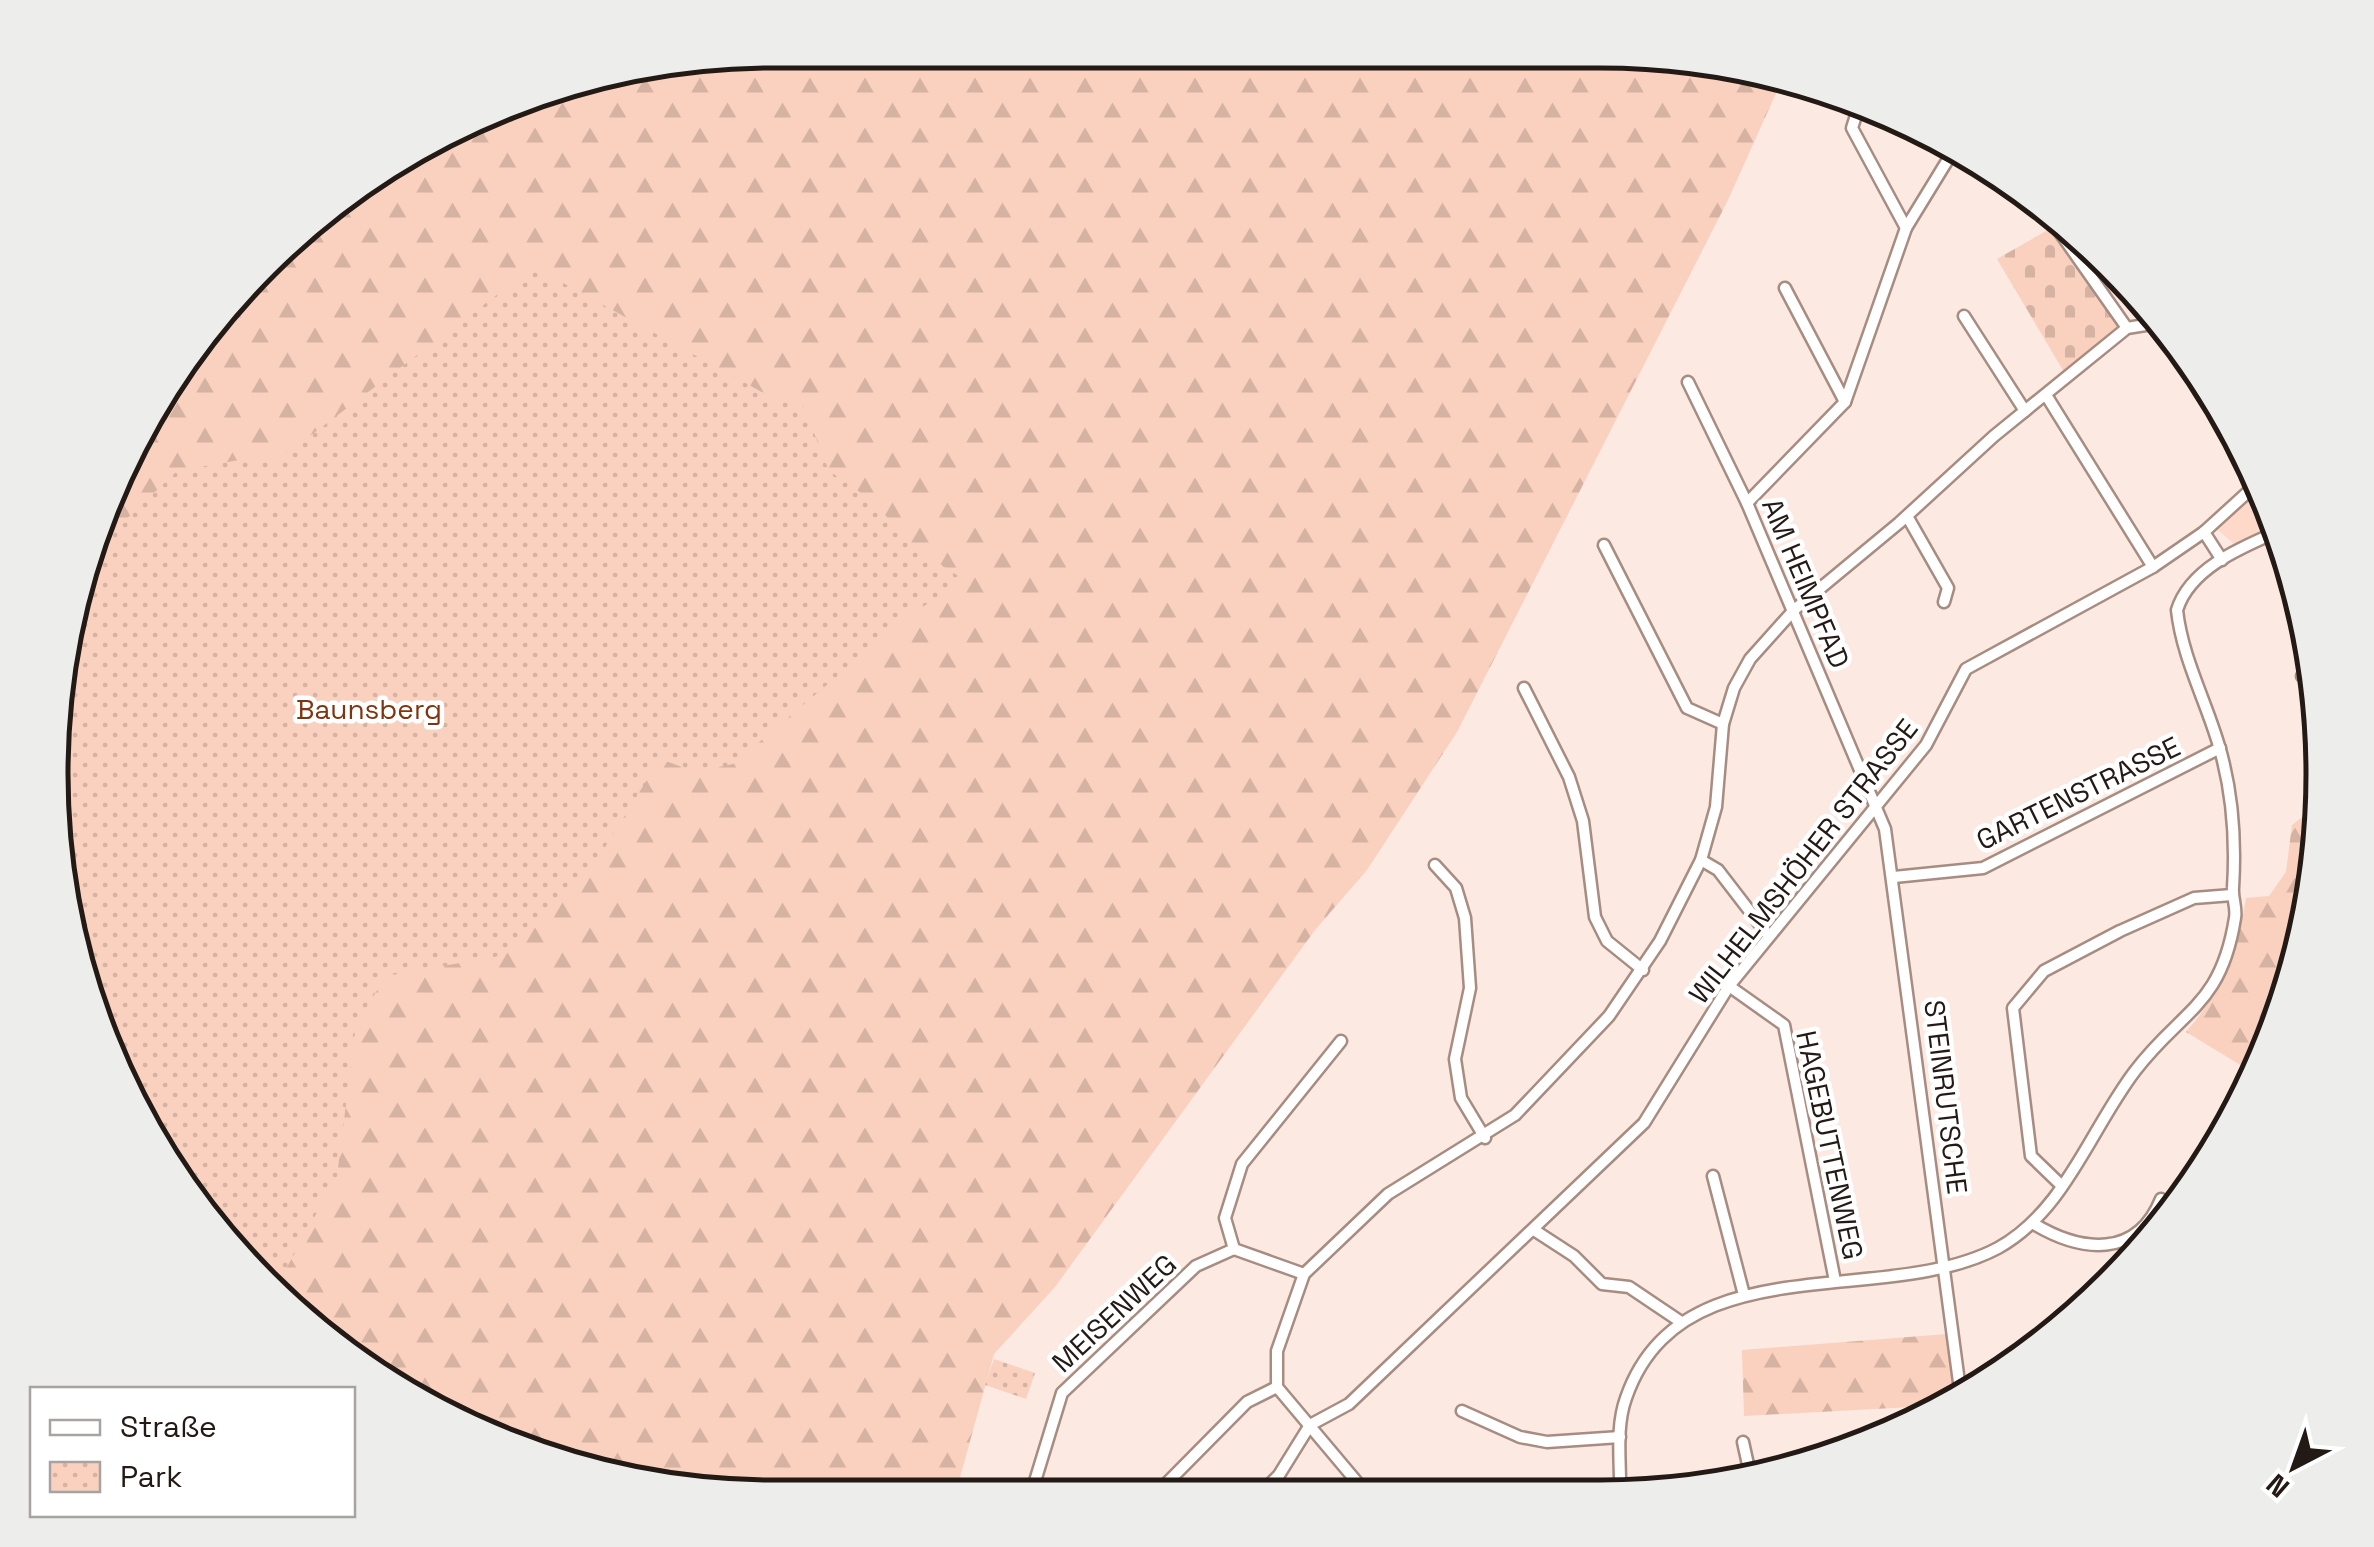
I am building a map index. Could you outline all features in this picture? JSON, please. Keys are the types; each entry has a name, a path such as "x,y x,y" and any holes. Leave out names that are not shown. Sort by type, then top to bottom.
{"street":[{"path":"1856,116 1852,128 1906,228"},
{"path":"1748,503 1845,402 1906,228 1949,159"},
{"path":"2069,246 2127,328"},
{"path":"1786,288 1845,402"},
{"path":"1964,316 2025,410"},
{"path":"1355,1480 1277,1387 1276,1351 1304,1274 1388,1194 1485,1138 1515,1115 1609,1016 1643,970 1701,860 1716,807 1723,724 1750,659 1794,610 2025,410 2127,328 2145,325"},
{"name":"AM HEIMPFAD","path":"1688,382 1748,503 1874,805"},
{"path":"2046,395 2154,567"},
{"name":"WILHELMSHÖHER STRASSE","path":"1274,1480 1310,1425 1349,1404 1644,1123 1729,986 1926,745 1966,669 2154,567 2204,532 2248,491"},
{"path":"1907,516 1948,588 1944,602"},
{"path":"2204,532 2222,560"},
{"path":"1620,1479 1620,1437 1626,1397 1650,1356 1681,1322 1744,1295 1945,1270 1997,1248 2034,1224 2138,1067 2208,998 2236,914 2232,895 2234,834 2220,748 2177,610 2181,598 2222,560 2266,537"},
{"path":"1604,545 1686,708 1723,724"},
{"path":"1524,688 1569,777 1582,821 1595,918 1607,941 1643,970"},
{"name":"GARTENSTRASSE","path":"1894,877 1983,868 2220,748"},
{"name":"STEINRUTSCHE","path":"1874,805 1886,829 1894,877 1959,1382"},
{"path":"1701,860 1718,870 1768,935"},
{"path":"1435,866 1456,888 1464,918 1470,988 1455,1058 1461,1098 1485,1138"},
{"path":"2062,1186 2031,1156 2013,1008 2044,971 2120,931 2194,898 2232,895"},
{"name":"HAGEBUTTENWEG","path":"1729,986 1784,1025 1835,1281"},
{"path":"1304,1274 1234,1249 1225,1218 1242,1164 1342,1041"},
{"path":"1713,1176 1744,1295"},
{"path":"2156,1209 2160,1199"},
{"path":"2034,1224 2067,1243 2094,1246 2126,1239 2138,1231"},
{"path":"1534,1230 1574,1256 1602,1284 1629,1287 1681,1322"},
{"name":"MEISENWEG","path":"1035,1480 1062,1393 1196,1266 1234,1249"},
{"path":"1170,1480 1247,1402 1277,1387"},
{"path":"1462,1411 1520,1437 1547,1442 1620,1437"},
{"path":"1743,1442 1748,1464"}],"shaded area":[{"path":"2245,486 2264,532 2234,544 2209,522"}],"green space":[{"path":"774,68 1600,68 1693,74 1777,91 1728,200 1457,732 1367,870 1315,930 1055,1287 994,1354 959,1480 727,1478 636,1466 503,1426 381,1361 274,1273 213,1203 162,1126 121,1044 81,911 69,820 69,727 81,636 92,591 121,503 186,381 274,274 381,186 503,121 636,81 727,69"},
{"path":"2049,229 2069,246 2127,328 2067,377 1997,259"},
{"name":"Baunsberg","path":"534,267 780,402 801,400 829,471 877,504 905,541 963,579 904,620 733,764 696,772 660,759 597,860 505,955 386,976 356,1024 337,1176 281,1279 243,1239 186,1166 121,1044 81,911 69,820 68,774 69,727 81,636 104,550 117,528 177,471 239,460 278,460"},
{"path":"2305,815 2293,911 2269,1000 2241,1070 2242,1066 2186,1032 2209,1002 2226,970 2246,898 2269,896 2286,872 2292,825"},
{"path":"1947,1334 1952,1386 1913,1407 1744,1416 1742,1350"},
{"path":"994,1359 1035,1373 1026,1399 985,1385"}]}
